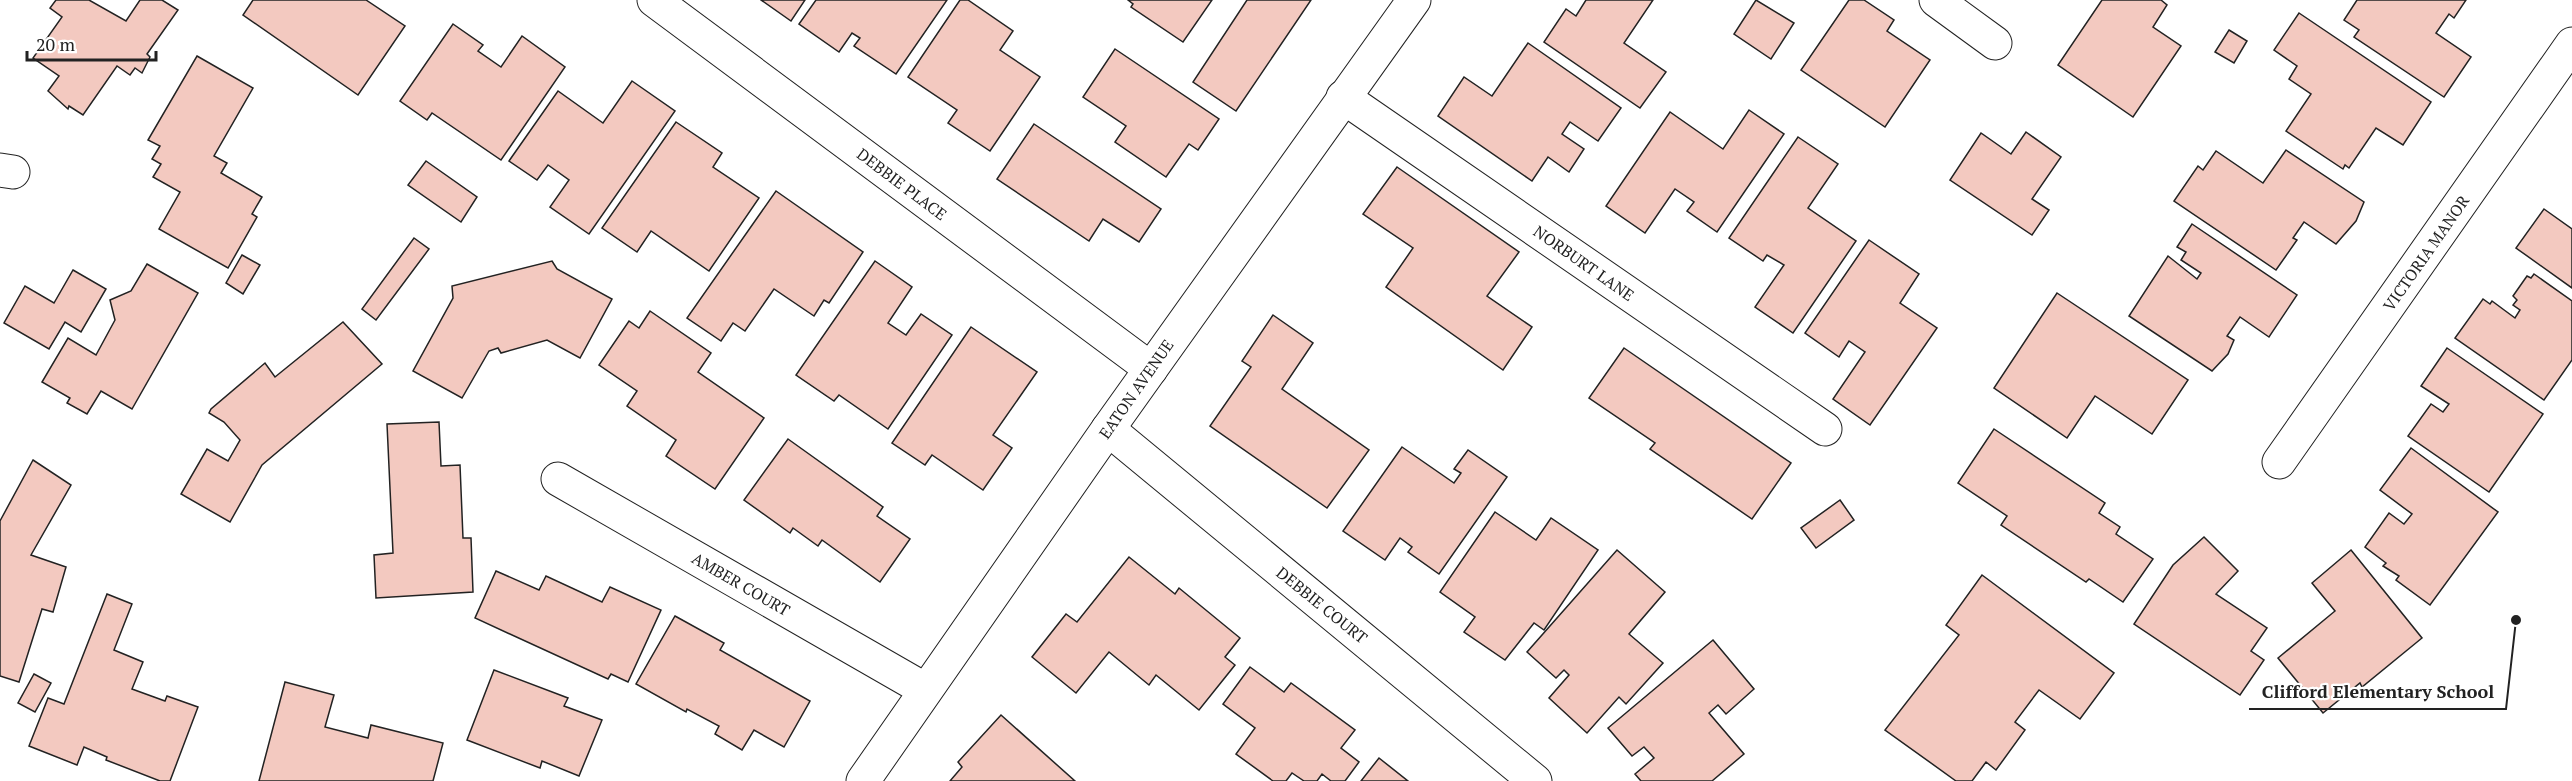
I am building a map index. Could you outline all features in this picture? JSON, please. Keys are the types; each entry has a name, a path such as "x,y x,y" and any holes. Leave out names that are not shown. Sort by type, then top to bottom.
{"street":[{"name":"DEBBIE PLACE","path":"654,0 1151,369"},
{"name":"EATON AVENUE","path":"863,781 924,689 1414,0"},
{"path":"1936,0 1995,43"},
{"name":"VICTORIA MANOR","path":"2280,462 2572,44"},
{"name":"NORBURT LANE","path":"1343,97 1825,429"},
{"name":"DEBBIE COURT","path":"1108,429 1535,781"},
{"name":"AMBER COURT","path":"558,479 924,689"}],"building":[{"path":"56,0 89,0 126,21 140,0 162,0 178,10 147,54 150,57 142,73 135,68 130,75 117,66 83,115 69,106 68,109 48,91 59,76 33,58 62,17 50,8"},
{"path":"253,0 366,0 405,26 358,95 243,15"},
{"path":"761,0 805,0 791,21"},
{"path":"816,0 947,0 896,74 854,46 860,38 852,33 839,52 799,24"},
{"path":"960,0 968,0 1013,31 1000,50 1040,77 990,151 948,123 957,110 908,77"},
{"path":"1128,0 1212,0 1183,42 1131,7 1133,4"},
{"path":"1247,0 1311,0 1236,111 1193,82"},
{"path":"1586,0 1653,0 1624,43 1666,72 1640,108 1544,42 1566,9 1576,16"},
{"path":"1756,0 1794,23 1771,59 1734,34"},
{"path":"1849,0 1864,0 1894,20 1887,31 1930,60 1885,127 1801,70"},
{"path":"2102,0 2161,0 2167,5 2153,27 2181,46 2133,117 2058,65"},
{"path":"2357,0 2466,0 2454,18 2449,14 2436,33 2471,57 2444,97 2354,37 2359,30 2344,20"},
{"path":"2299,13 2431,102 2403,145 2376,128 2349,168 2345,165 2343,169 2286,131 2311,94 2289,79 2297,66 2274,50"},
{"path":"453,24 483,45 478,51 501,67 522,36 565,67 501,160 432,113 427,120 400,101"},
{"path":"2229,30 2247,41 2234,63 2215,52"},
{"path":"1528,43 1621,108 1598,141 1570,122 1562,134 1584,149 1569,172 1548,157 1532,181 1438,116 1464,77 1492,96"},
{"path":"1115,49 1219,119 1198,150 1189,144 1166,177 1115,142 1126,126 1083,97"},
{"path":"197,56 253,88 214,156 227,163 221,173 262,197 252,214 257,217 228,268 159,229 180,192 153,177 161,164 152,159 160,146 148,140"},
{"path":"632,81 675,111 589,234 550,207 569,180 548,165 537,180 509,161 558,91 603,123"},
{"path":"1749,110 1784,134 1717,232 1687,211 1694,202 1675,189 1645,233 1606,206 1670,112 1723,149"},
{"path":"676,122 722,153 713,167 759,198 709,271 651,231 637,252 602,228"},
{"path":"1034,124 1161,209 1139,242 1103,219 1089,241 997,179"},
{"path":"2026,132 2061,157 2032,199 2049,210 2032,235 1950,180 1981,133 2011,154"},
{"path":"1798,137 1838,164 1808,208 1856,241 1793,333 1755,307 1784,265 1767,255 1763,261 1729,238"},
{"path":"2286,150 2364,202 2356,221 2336,244 2304,222 2293,238 2297,240 2276,270 2174,201 2198,166 2203,170 2216,151 2263,183"},
{"path":"426,161 477,197 461,222 408,185"},
{"path":"1397,167 1519,252 1487,296 1532,327 1503,370 1386,287 1413,248 1363,214"},
{"path":"776,191 863,252 829,303 824,300 814,316 774,289 745,331 733,323 721,341 687,318"},
{"path":"2544,209 2572,229 2572,288 2516,248"},
{"path":"2192,224 2297,295 2269,337 2240,317 2227,336 2234,340 2228,354 2212,371 2129,316 2168,256 2197,279 2201,273 2181,260 2186,252 2177,247"},
{"path":"414,238 429,249 376,320 362,309"},
{"path":"1869,240 1919,274 1900,303 1937,328 1870,425 1833,399 1865,352 1849,341 1839,357 1805,333"},
{"path":"242,255 260,265 243,294 226,283"},
{"path":"552,261 557,269 612,299 580,358 547,340 501,353 498,348 489,351 462,398 413,371 453,298 452,286"},
{"path":"875,261 912,287 888,323 906,335 921,314 952,335 888,429 839,395 834,401 796,375"},
{"path":"147,264 198,293 132,409 101,391 87,414 67,403 70,398 42,382 68,338 96,355 115,320 110,300 131,291"},
{"path":"73,270 106,289 81,332 65,322 49,349 4,323 25,286 54,303"},
{"path":"2534,274 2572,301 2572,360 2544,400 2455,338 2483,299 2490,304 2492,301 2515,318 2520,310 2513,305 2517,300 2513,296 2527,276 2531,278"},
{"path":"2057,293 2188,380 2152,434 2095,396 2067,438 1994,388"},
{"path":"650,311 711,353 698,372 764,418 715,489 666,456 676,440 627,406 637,391 599,365 629,321 639,328"},
{"path":"1273,315 1313,343 1282,389 1369,450 1327,508 1210,426 1251,367 1242,361"},
{"path":"343,322 382,364 262,465 230,522 181,494 207,449 228,461 240,440 224,422 209,413 211,409 265,363 275,377"},
{"path":"971,327 1037,372 993,435 1012,448 983,490 932,455 925,465 892,443"},
{"path":"1624,348 1791,463 1752,519 1650,449 1655,443 1589,398"},
{"path":"2447,348 2543,414 2489,492 2408,436 2431,404 2443,412 2449,404 2421,386"},
{"path":"439,422 441,466 460,465 463,538 471,538 473,592 376,598 374,555 393,553 387,424"},
{"path":"1994,429 2105,503 2099,513 2120,527 2116,534 2153,559 2123,602 2089,579 2086,582 2001,525 2007,516 1958,483"},
{"path":"788,439 883,507 877,516 910,539 880,582 822,540 818,546 793,528 790,533 744,500"},
{"path":"1402,447 1454,483 1461,473 1454,469 1468,450 1507,477 1439,574 1408,552 1412,547 1400,538 1385,560 1343,531"},
{"path":"2411,448 2498,512 2430,605 2396,580 2399,576 2383,566 2386,563 2365,547 2389,513 2404,524 2412,514 2380,490"},
{"path":"33,460 71,485 31,555 66,567 53,612 42,609 19,682 0,676 0,521"},
{"path":"1840,500 1854,520 1816,548 1801,528"},
{"path":"1495,512 1536,540 1551,518 1598,550 1544,630 1534,623 1505,660 1464,632 1475,617 1440,592"},
{"path":"2204,537 2238,571 2216,594 2267,628 2251,651 2264,660 2240,695 2134,624 2173,565"},
{"path":"1617,550 1665,592 1629,634 1663,663 1626,704 1619,697 1587,733 1549,698 1569,675 1564,670 1556,678 1527,652"},
{"path":"2351,550 2422,638 2362,687 2360,683 2323,713 2278,658 2335,611 2312,583"},
{"path":"1129,557 1175,594 1179,588 1240,638 1225,657 1235,665 1199,710 1156,675 1149,685 1109,652 1076,693 1032,657 1066,614 1077,622"},
{"path":"496,571 539,590 546,576 602,602 610,587 661,610 628,682 611,674 608,679 475,618"},
{"path":"1982,575 2114,673 2080,719 2039,690 2015,722 2025,730 1996,770 1986,762 1972,781 1956,781 1885,730 1959,635 1946,625"},
{"path":"107,594 132,604 114,650 143,662 132,689 165,701 167,696 198,707 170,781 160,781 106,760 107,757 84,747 77,765 29,746 48,698 64,704"},
{"path":"675,616 724,643 720,650 810,701 784,747 754,730 742,750 715,734 719,726 687,709 686,712 636,684"},
{"path":"1713,640 1754,689 1726,714 1718,705 1709,713 1744,754 1712,781 1641,781 1635,774 1654,758 1644,747 1632,756 1608,728"},
{"path":"1250,667 1284,692 1291,683 1355,730 1341,748 1359,762 1345,781 1331,781 1322,774 1317,781 1304,781 1292,773 1286,781 1273,781 1236,754 1255,728 1223,704"},
{"path":"494,670 568,698 564,706 602,720 579,776 542,761 540,768 467,740"},
{"path":"34,674 51,683 35,712 18,703"},
{"path":"285,682 334,695 325,727 368,738 371,725 443,743 433,781 259,781"},
{"path":"1001,715 1075,781 950,781 962,767 958,762"},
{"path":"1379,758 1408,781 1361,781"}],"place":[{"name":"Clifford Elementary School","path":"2516,620"}]}
